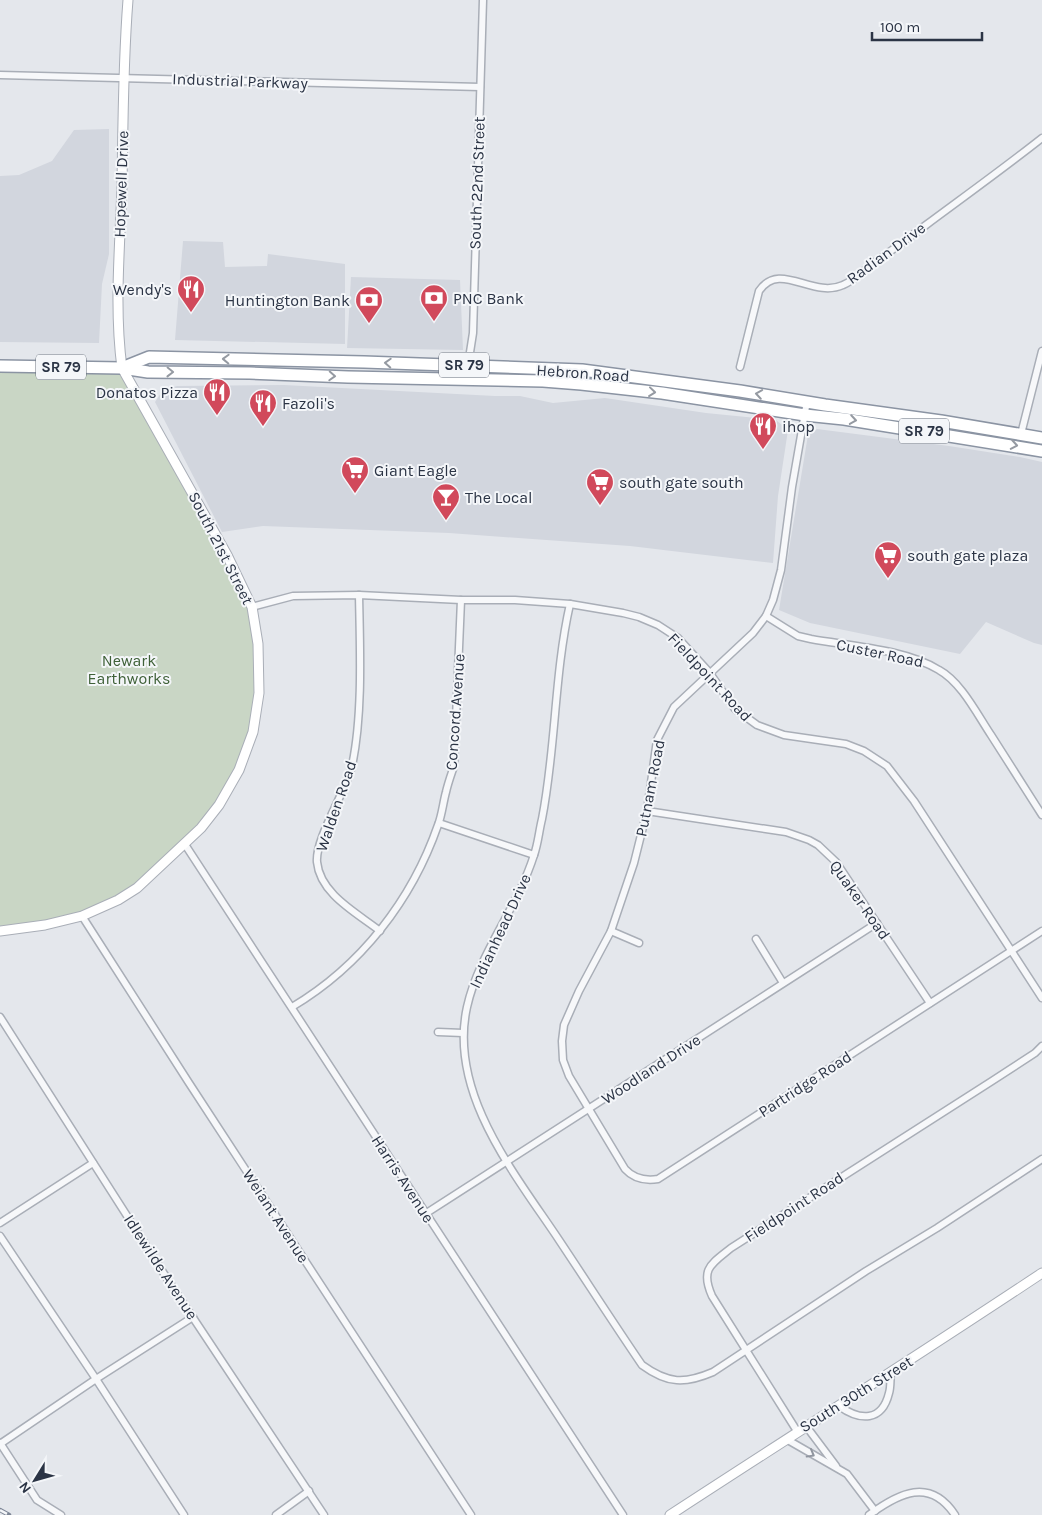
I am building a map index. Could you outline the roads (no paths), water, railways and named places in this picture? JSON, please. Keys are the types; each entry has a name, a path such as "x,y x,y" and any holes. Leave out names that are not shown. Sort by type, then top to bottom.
{"highway":[{"name":"Hebron Road","path":"122,368 149,357 468,365 582,370 655,379 1042,438"},
{"path":"394,377 401,373 451,374 468,365"},
{"name":"Hebron Road","path":"0,366 122,368 157,372 543,381 581,384 662,393 805,415 844,419 1042,451"},
{"path":"473,380 491,372 558,374 568,370"}],"main road":[{"name":"Hopewell Drive","path":"122,368 118,329 124,78 128,0"},
{"name":"South 21st Street","path":"0,931 44,925 82,916 118,900 137,888 201,828 219,805 239,770 253,732 259,693 258,644 252,607 227,555 122,368"},
{"name":"South 30th Street","path":"670,1515 1042,1273"}],"street":[{"name":"South 22nd Street","path":"468,365 472,333 483,0"},
{"name":"Industrial Parkway","path":"0,74 480,87"},
{"name":"Radian Drive","path":"740,367 759,291 764,283 778,278 821,288 843,285 896,248 1042,138"},
{"path":"1021,434 1042,351"},
{"name":"Putnam Road","path":"589,1109 566,1068 562,1042 564,1025 579,991 611,931 634,863 647,811 656,740 674,707 709,672 753,633 766,616 773,600 782,570 792,487 807,402"},
{"name":"Fieldpoint Road","path":"252,607 293,596 359,595 461,600 516,600 570,604 639,617 658,625 678,638 709,672 735,709 757,725 771,732 784,735 846,744 872,755 887,766 914,801 1042,998"},
{"name":"Walden Road","path":"359,595 359,704 352,766 320,846 317,862 327,887 338,898 380,930"},
{"name":"Concord Avenue","path":"292,1007 313,995 337,976 380,930 407,892 424,860 439,824 446,790 454,766 461,600"},
{"name":"Indianhead Drive","path":"570,604 564,633 550,774 534,855 506,920 479,970 466,1008 464,1061 482,1118 507,1162 642,1365 655,1375 670,1380 686,1381 698,1379 714,1372 1042,1160"},
{"name":"Custer Road","path":"766,616 798,636 898,654 913,658 942,671 954,682 975,710 1042,815"},
{"name":"Quaker Road","path":"647,811 786,832 818,845 836,862 930,1004"},
{"path":"439,824 534,855"},
{"name":"Harris Avenue","path":"184,843 623,1515"},
{"name":"Weiant Avenue","path":"82,916 471,1515"},
{"name":"Woodland Drive","path":"425,1214 877,923"},
{"path":"611,931 639,943"},
{"name":"Partridge Road","path":"589,1109 625,1170 632,1176 640,1179 658,1179 1042,931"},
{"path":"756,939 783,983"},
{"name":"Idlewilde Avenue","path":"0,1017 193,1317 324,1515"},
{"path":"438,1032 464,1033"},
{"name":"Fieldpoint Road","path":"797,1431 712,1296 706,1283 710,1264 731,1248 1035,1053 1042,1046"},
{"path":"0,1223 93,1163"},
{"path":"0,1236 184,1515"},
{"path":"61,1515 37,1500 0,1444 96,1379 193,1317"},
{"path":"839,1406 851,1414 863,1417 877,1414 889,1393 891,1373"},
{"path":"806,1426 837,1467"},
{"path":"786,1439 847,1474 855,1482 872,1513 899,1496 921,1491 937,1496 955,1515"},
{"path":"276,1515 309,1492"}],"railway":[{"path":"0,1510 9,1515"}],"place":[{"name":"Wendy's","path":"191,313"},
{"name":"PNC Bank","path":"434,322"},
{"name":"Huntington Bank","path":"369,324"},
{"name":"Donatos Pizza","path":"217,416"},
{"name":"Fazoli's","path":"263,427"},
{"name":"ihop","path":"763,450"},
{"name":"Giant Eagle","path":"355,494"},
{"name":"south gate south","path":"600,506"},
{"name":"The Local","path":"446,521"},
{"name":"south gate plaza","path":"888,579"}],"park label":[{"name":"Newark Earthworks","path":"129,669"}]}
